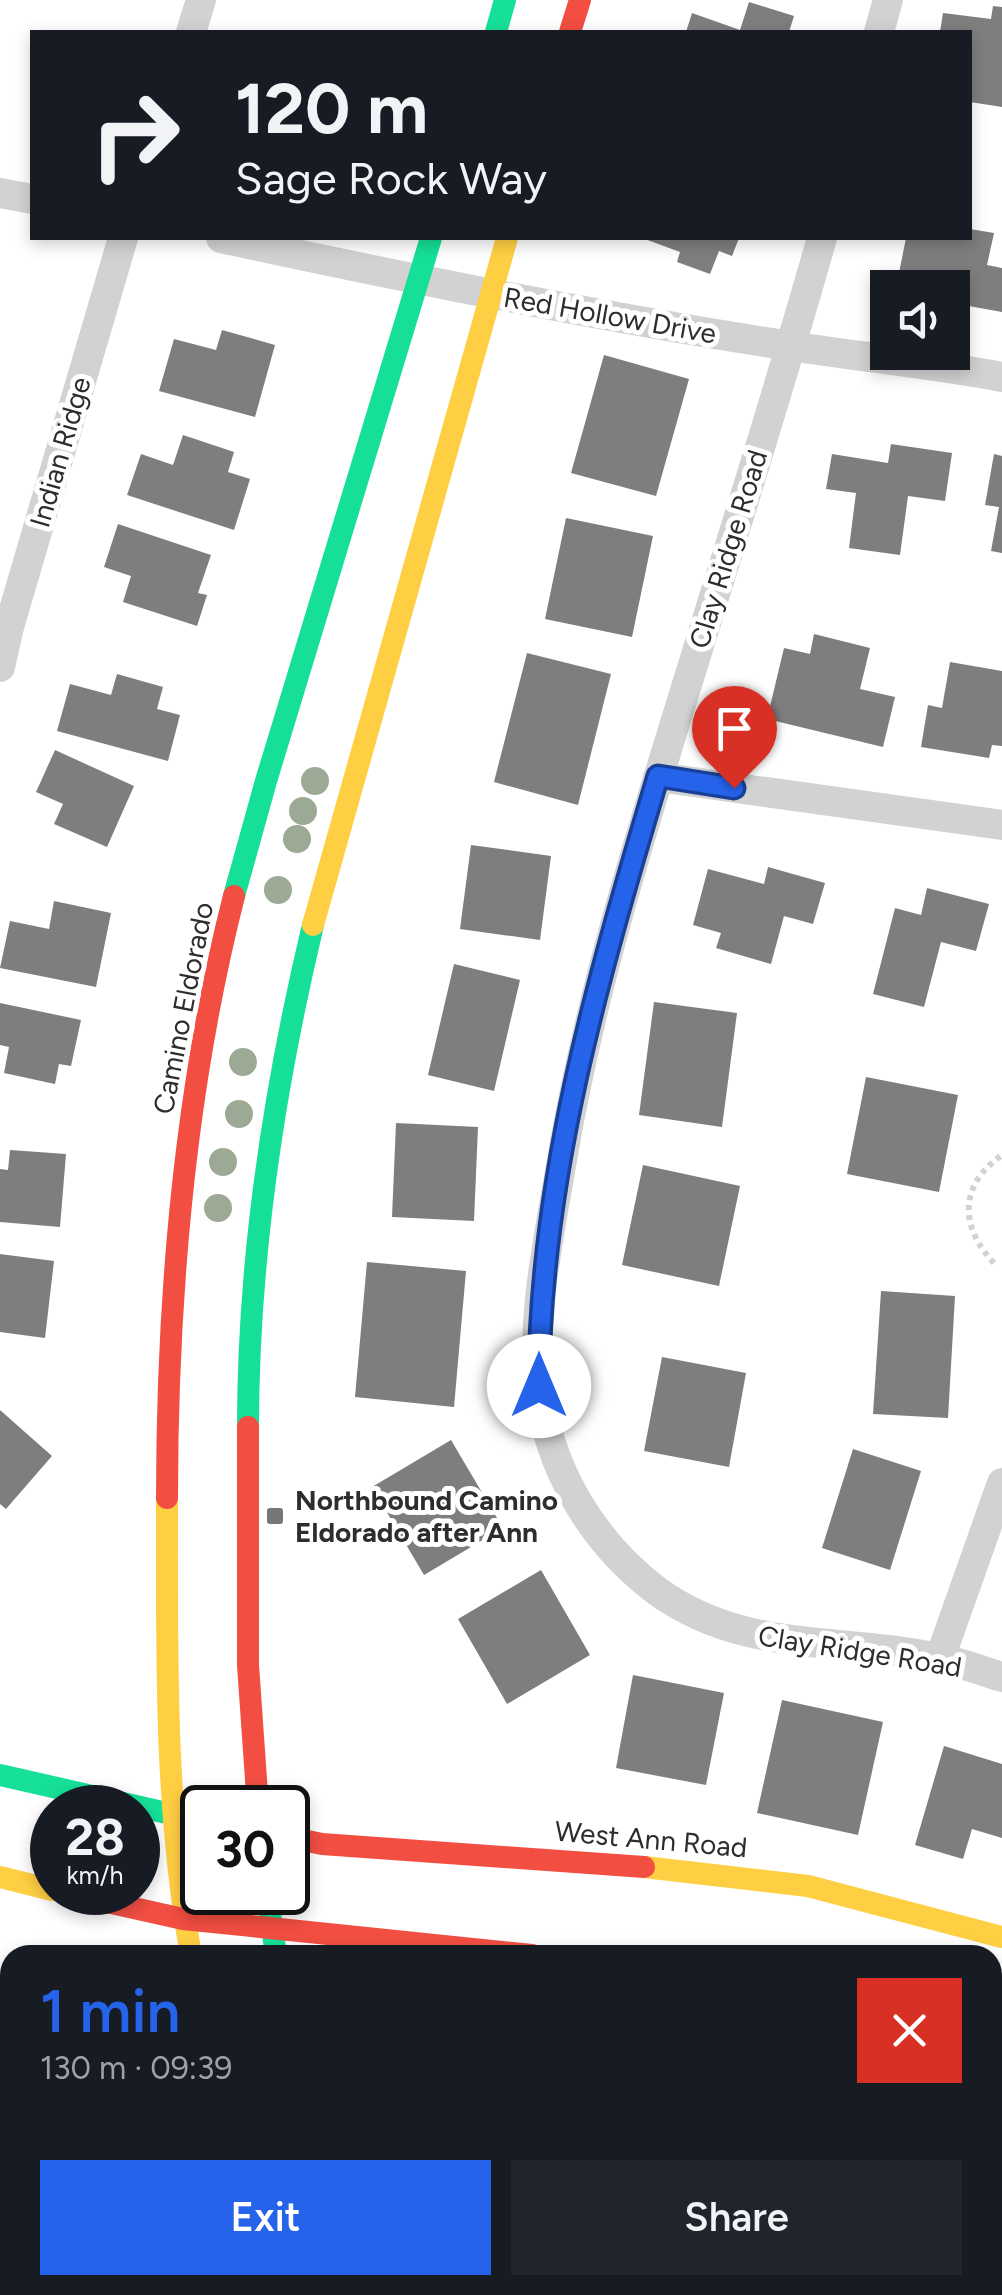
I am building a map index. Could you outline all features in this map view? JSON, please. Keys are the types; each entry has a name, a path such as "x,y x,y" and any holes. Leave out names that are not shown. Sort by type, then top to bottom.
{"main road":[{"path":"497,30 505,0"},
{"path":"571,30 580,0"},
{"name":"Camino Eldorado","path":"188,1945 176,1816 166,1505 182,1198 203,1042 236,890 270,764 430,240"},
{"path":"256,1785 248,1665 248,1392 254,1273 273,1126 291,1016 320,892 506,240"},
{"path":"0,1775 180,1817"},
{"name":"West Ann Road","path":"310,1842 694,1871 808,1886 1002,1937"},
{"path":"0,1877 30,1884"},
{"path":"160,1914 271,1930 428,1945"},
{"path":"269,1915 274,1945"}],"street":[{"path":"191,30 201,0"},
{"path":"880,30 888,0"},
{"path":"0,193 30,199"},
{"name":"Indian Ridge","path":"0,667 4,626 122,240"},
{"name":"Red Hollow Drive","path":"230,240 490,294 791,346 1002,377"},
{"name":"Clay Ridge Road","path":"821,240 613,928 578,1067 550,1232 539,1386 551,1443 568,1487 598,1534 655,1589 681,1606 730,1629 764,1638 940,1658 1002,1678"},
{"path":"658,776 1002,826"},
{"path":"940,1658 1002,1483"}],"path":[{"path":"994,1263 979,1247 970,1227 968,1205 974,1184 1002,1154"}],"building":[{"path":"749,2 794,16 790,30 740,30"},
{"path":"993,6 1002,7 1002,107 972,102 972,30 940,30 943,13 991,19"},
{"path":"692,13 740,30 687,30"},
{"path":"972,229 994,233 987,265 1002,268 1002,312 970,306 970,270 900,270 906,240 972,240"},
{"path":"647,240 738,240 732,256 719,251 710,274 677,262 680,252"},
{"path":"222,330 275,345 255,417 159,391 174,339 216,350"},
{"path":"604,355 689,379 656,496 571,473"},
{"path":"183,435 234,452 228,472 250,479 234,530 127,495 141,454 173,465"},
{"path":"891,444 952,453 945,501 908,496 900,555 849,548 856,493 826,489 832,454 888,463"},
{"path":"994,454 1002,456 1002,553 991,551 999,507 985,505"},
{"path":"566,518 653,536 632,637 545,619"},
{"path":"118,524 211,555 198,593 207,595 197,626 123,602 131,576 104,567"},
{"path":"814,634 870,648 860,689 895,697 883,747 767,719 784,648 810,654"},
{"path":"527,653 611,674 578,805 494,782"},
{"path":"950,662 1002,671 1002,746 992,745 989,758 921,747 928,705 942,708"},
{"path":"117,674 163,687 157,709 180,715 168,761 57,731 70,684 111,695"},
{"path":"55,750 134,786 107,847 54,824 63,804 36,792"},
{"path":"471,845 551,856 540,940 460,929"},
{"path":"768,867 825,883 813,924 784,916 771,964 716,948 721,933 693,925 708,869 764,884"},
{"path":"927,888 989,904 976,951 941,942 924,1007 873,994 895,908 921,915"},
{"path":"54,901 111,913 96,987 0,968 10,921 49,929"},
{"path":"454,964 520,980 494,1091 428,1075"},
{"path":"654,1002 737,1013 722,1127 639,1115"},
{"path":"0,1003 81,1020 71,1066 59,1064 55,1084 4,1073 9,1047 0,1045"},
{"path":"866,1077 958,1095 939,1192 847,1174"},
{"path":"396,1123 478,1127 474,1221 392,1217"},
{"path":"10,1150 66,1154 60,1227 0,1222 0,1169 8,1170"},
{"path":"643,1165 740,1186 719,1286 622,1265"},
{"path":"0,1254 54,1261 45,1338 0,1332"},
{"path":"367,1262 466,1271 454,1407 355,1397"},
{"path":"881,1291 955,1296 948,1418 873,1414"},
{"path":"662,1357 746,1373 729,1467 644,1451"},
{"path":"0,1410 52,1456 6,1509 0,1504"},
{"path":"451,1440 503,1528 424,1575 372,1487"},
{"path":"853,1449 921,1471 890,1570 822,1548"},
{"path":"541,1570 590,1655 507,1704 458,1619"},
{"path":"633,1675 724,1693 706,1785 616,1768"},
{"path":"782,1700 883,1722 858,1835 757,1813"},
{"path":"944,1746 1002,1764 1002,1838 972,1829 963,1859 915,1845"}],"traffic: fast":[{"path":"497,30 505,0"},
{"path":"234,896 430,240"},
{"path":"248,1427 253,1300 266,1174 286,1048 313,925"},
{"path":"0,1775 180,1816"},
{"path":"270,1915 275,1945"}],"traffic: slow":[{"path":"313,925 506,240"},
{"path":"167,1498 172,1785 189,1945"},
{"path":"644,1867 808,1886 1002,1937"},
{"path":"0,1877 30,1884"}],"traffic: jam":[{"path":"571,30 580,0"},
{"path":"167,1498 170,1346 182,1195 202,1044 234,896"},
{"path":"248,1427 248,1665 256,1785"},
{"path":"310,1842 644,1867"},
{"path":"160,1914 435,1945"}],"place":[{"name":"Northbound Camino Eldorado after Ann","path":"275,1516"}],"route":[{"path":"539,1386 539,1332 550,1232 578,1067 613,928 658,776 734,788"}]}
